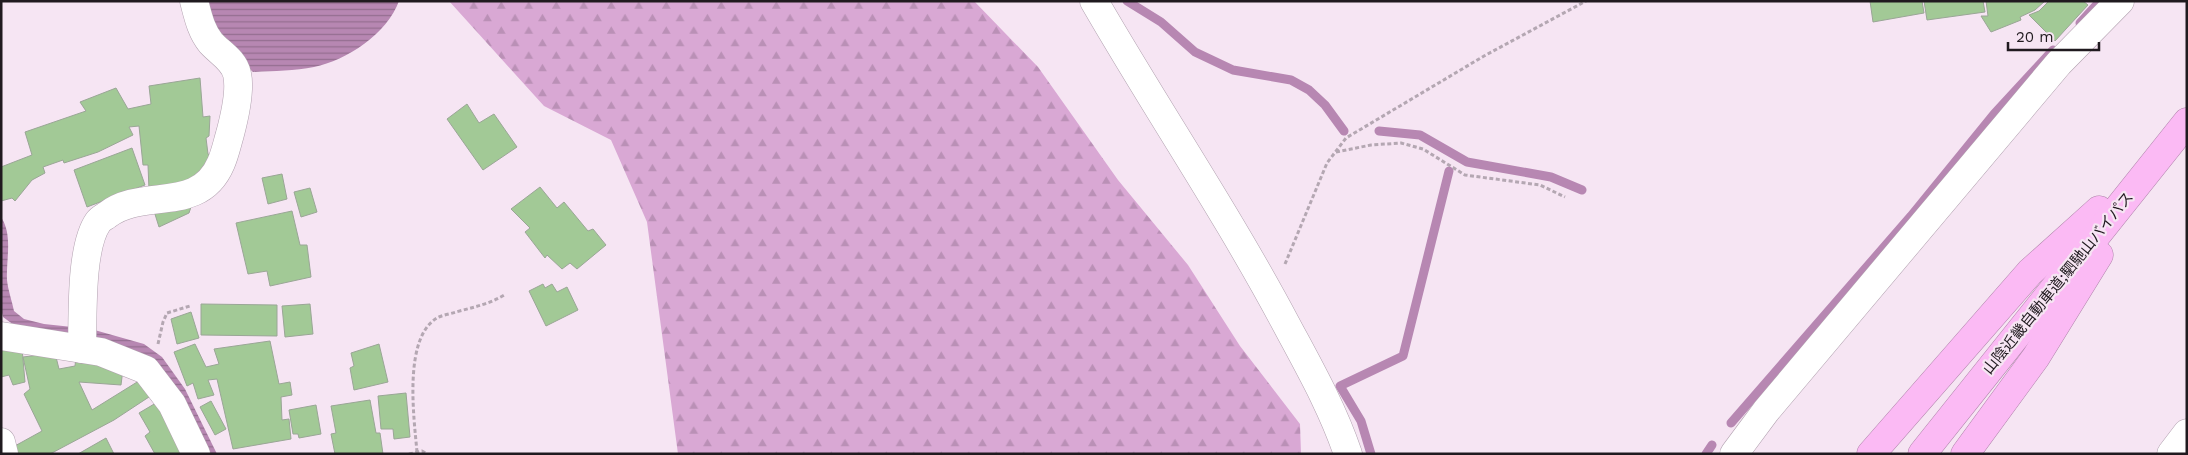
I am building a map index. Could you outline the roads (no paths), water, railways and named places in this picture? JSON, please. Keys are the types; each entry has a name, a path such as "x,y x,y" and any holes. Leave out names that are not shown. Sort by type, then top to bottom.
{"highway":[{"path":"1965,454 2036,357 2160,156 2187,122"},
{"path":"1871,454 2030,272 2160,156"},
{"name":"山陰近畿自動車道;駟馳山バイパス","path":"1922,454 1956,409 2160,156"},
{"name":"山陰近畿自動車道;駟馳山バイパス","path":"1916,454 1956,409"}],"street":[{"path":"82,349 88,248 98,222 117,207 136,202 167,200 190,195 206,184 221,164 236,112 237,74 230,62 210,42 199,22 194,1"},
{"path":"1094,1 1183,146 1271,296 1335,416 1348,454"},
{"path":"1734,454 1766,411 2059,64 2120,1"},
{"path":"1,336 101,352 146,370 172,404 196,454"},
{"path":"2171,454 2187,433"},
{"path":"1,442 4,454"}],"waterway":[{"path":"1127,1 1161,22 1195,52 1233,70 1291,80 1309,90 1325,105 1344,131"},
{"path":"2080,23 2100,1"},
{"path":"1731,423 1911,216 1994,114 2053,50"},
{"path":"1379,131 1420,135 1467,162 1551,177 1582,190"},
{"path":"1371,454 1361,421 1340,386 1403,356 1449,171"},
{"path":"1706,454 1712,445"}]}
